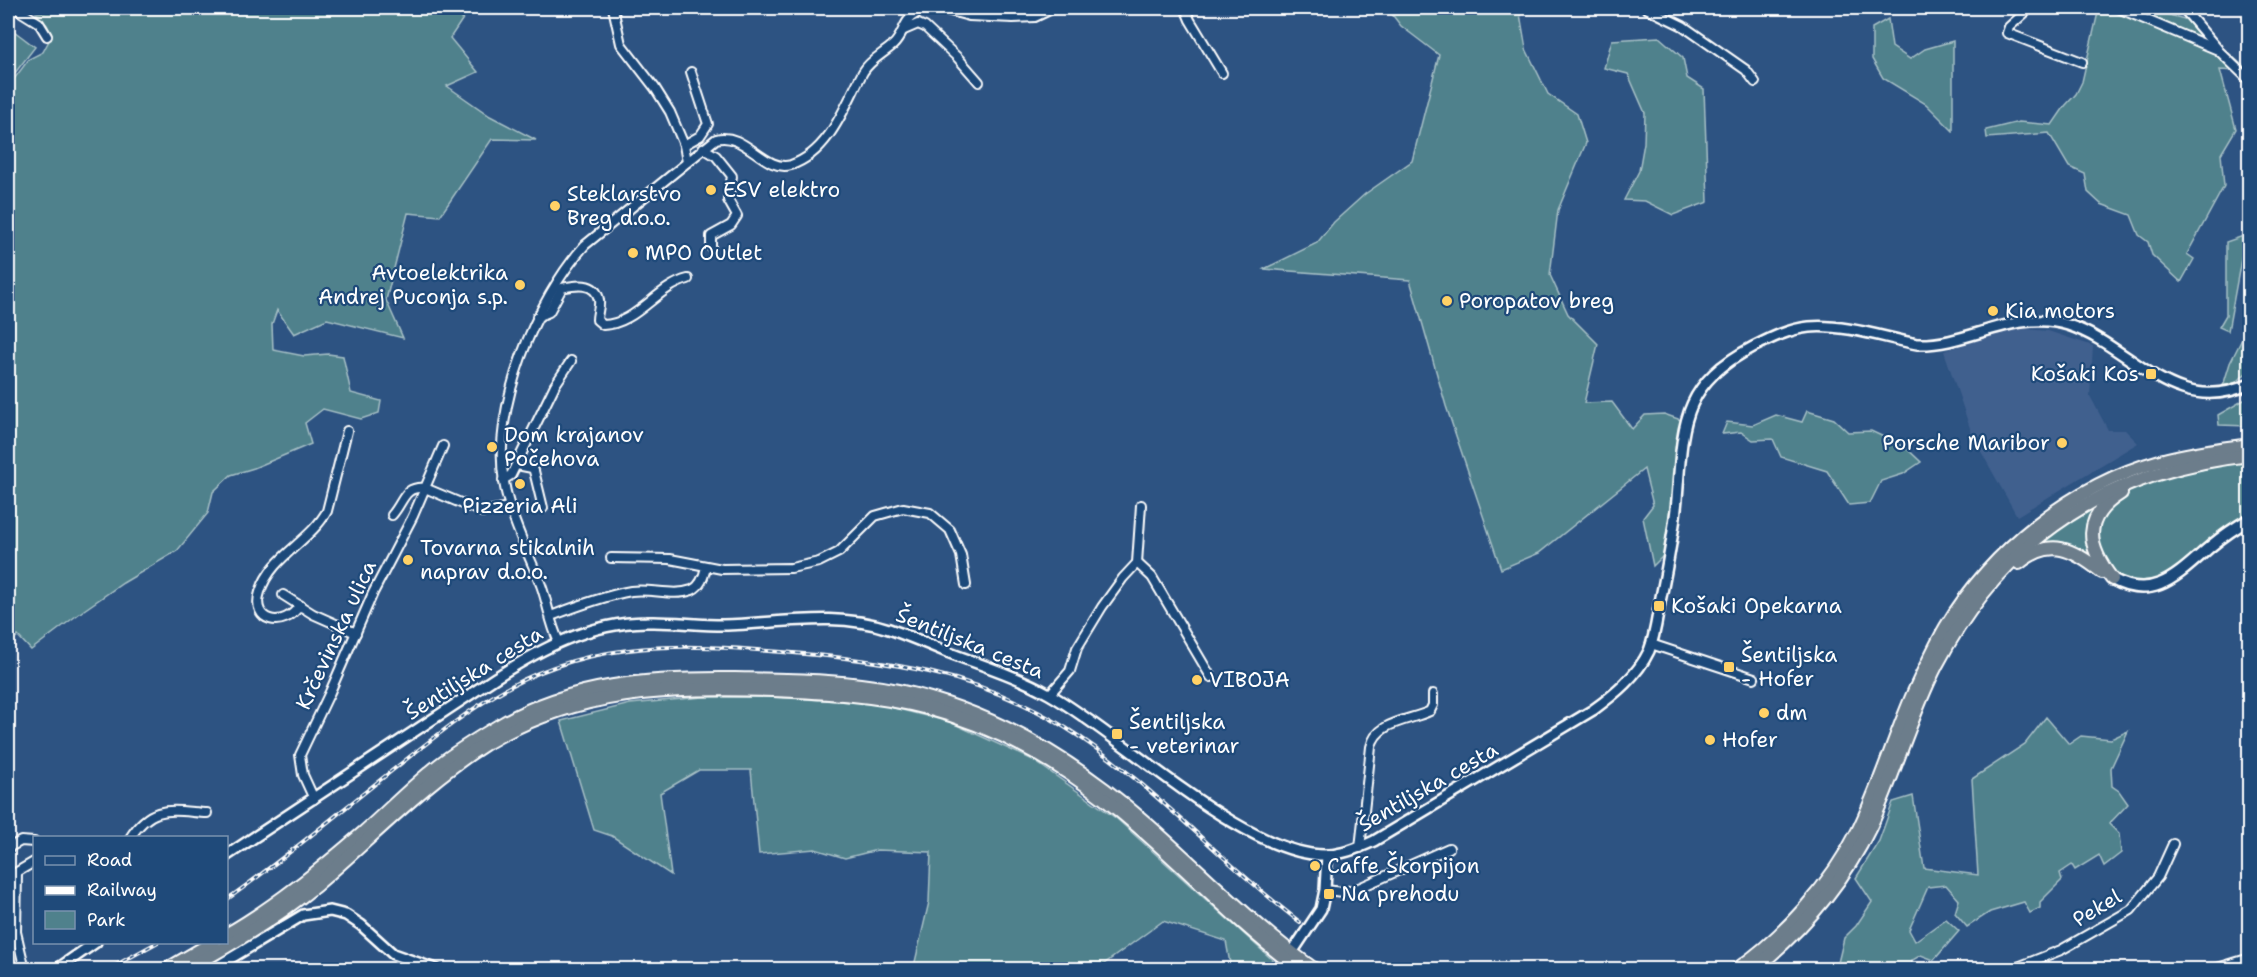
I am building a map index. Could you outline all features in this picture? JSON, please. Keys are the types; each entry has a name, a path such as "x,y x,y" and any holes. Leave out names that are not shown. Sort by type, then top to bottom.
{"highway":[{"path":"1736,969 1774,940 1816,893 1843,857 1877,789 1913,694 1947,626 1982,578 2008,550 2047,518 2115,478 2159,462 2210,450 2250,446"},
{"path":"1754,969 1780,948 1807,921 1851,862 1870,828 1936,665 1983,591 2030,543 2052,525 2101,496 2139,479 2170,469 2250,455"},
{"path":"2112,579 2095,554 2092,531 2097,517 2111,499 2170,469"},
{"path":"1983,591 2030,554 2046,548 2071,551 2084,557 2112,579"},
{"path":"228,934 305,881 438,765 526,711 559,699 635,682 683,678 750,679 858,685 897,691 934,700 989,719 1039,744 1116,797 1232,903 1315,969"},
{"path":"185,969 247,934 280,912 321,880 431,784 465,758 507,732 564,707 596,699 654,691 708,689 857,695 930,709 986,728 1034,751 1112,805 1227,911 1300,969"},
{"path":"166,969 210,944"}],"main road":[{"path":"2112,579 2135,587 2157,586 2180,573 2221,539 2250,519"}],"street":[{"path":"15,8 39,23 47,36"},
{"path":"613,8 621,44 655,88 670,112 685,152"},
{"path":"685,152 703,148 716,139 734,138 772,163 783,167 798,162 826,139 854,92 863,71 872,60 893,45 910,18 926,8"},
{"path":"939,8 969,16 991,18 1035,17 1054,8"},
{"path":"1185,8 1222,73"},
{"path":"1646,8 1683,26 1746,70 1755,82"},
{"path":"2030,8 2009,27 2007,33 2082,63"},
{"path":"2118,8 2218,50"},
{"path":"2184,8 2218,50 2250,81"},
{"path":"904,30 918,24 925,27 979,81"},
{"path":"559,642 510,507 503,480 501,460 504,419 511,388 537,317 560,276 585,245 685,152 708,124 691,72"},
{"path":"703,148 716,156 732,176 728,200 737,216 734,222 711,236 711,247"},
{"path":"537,317 549,312 562,288 582,284 592,289 598,297 600,303 597,320 603,325 610,325 627,318 667,288 688,279"},
{"name":"Šentiljska cesta","path":"228,855 495,678 575,635 610,626 647,622 719,625 838,619 891,630 1016,678 1050,694 1234,822 1288,848 1299,852 1327,855 1360,848 1593,710 1622,688 1643,661 1652,644 1677,502 1683,431 1687,415 1702,387 1720,368 1743,352 1767,340 1809,327 1830,327 1917,344 1931,344 1949,342 2015,322 2038,319 2052,320 2087,333 2156,377 2183,391 2225,393 2250,384"},
{"path":"503,480 511,475 517,465 555,385 571,361"},
{"path":"300,605 295,613 287,618 280,621 270,620 262,613 258,605 260,591 279,560 321,521 327,511 347,431"},
{"name":"Krčevinska ulica","path":"314,799 303,775 300,755 373,593 410,524 443,446"},
{"path":"517,465 532,468 534,471 543,508"},
{"path":"392,515 408,491 419,487 482,512 510,507"},
{"path":"1050,694 1070,671 1077,648 1102,607 1137,562 1141,506"},
{"path":"611,558 669,559 722,569 772,568 819,562 839,552 874,516 903,508 930,513 950,530 961,555 966,585"},
{"path":"1137,562 1152,577 1211,677"},
{"path":"551,616 590,602 633,591 669,592 693,589 700,584 706,567"},
{"path":"283,595 334,624 356,633"},
{"path":"1652,644 1754,678"},
{"path":"1360,848 1372,741 1383,728 1430,711 1433,705 1433,694"},
{"path":"130,836 136,827 158,813 176,809 207,813"},
{"path":"8,848 21,841 33,842"},
{"name":"Pekel","path":"2010,969 2061,950 2131,910 2144,897 2158,877 2173,844"},
{"path":"1325,890 1344,892 1359,888 1449,848"},
{"path":"1295,948 1321,909 1325,890 1327,855"},
{"path":"25,969 16,932 17,872 33,863"},
{"path":"211,969 303,915 330,911 346,915 361,925 393,954 438,969"},
{"path":"56,969 93,944"},
{"path":"2211,969 2250,958"}],"shaded area":[{"path":"2015,328 2048,331 2093,346 2090,396 2108,430 2125,430 2138,443 2017,516 1973,437 1944,351"}],"green space":[{"path":"51,8 470,8 450,38 478,72 447,86 490,116 536,140 492,139 440,216 408,213 386,300 403,338 327,319 294,334 277,310 272,324 273,350 304,356 328,354 343,356 351,393 381,401 379,413 361,419 323,409 305,423 311,444 231,475 213,492 208,513 177,551 123,583 31,650 18,636 8,642 8,87 29,59 43,52 52,35 47,25 36,13 45,12"},
{"path":"1387,8 1519,8 1526,49 1548,94 1577,114 1586,143 1558,210 1550,275 1568,314 1598,344 1584,403 1612,402 1632,429 1645,415 1664,414 1681,420 1663,556 1653,566 1643,518 1653,505 1644,469 1539,553 1501,569 1446,406 1410,280 1264,269 1317,243 1334,222 1365,194 1412,161 1439,55 1401,26"},
{"path":"2099,8 2143,8 2192,21 2249,71 2249,92 2238,71 2220,70 2236,129 2221,154 2224,186 2187,254 2194,259 2181,282 2152,255 2148,242 2139,235 2131,215 2101,204 2088,192 2085,174 2069,167 2049,133 1987,138 1986,130 2019,122 2052,125 2076,94 2082,82"},
{"path":"1888,19 1892,47 1910,59 1925,49 1953,41 1953,131 1926,104 1883,78 1872,59 1872,28"},
{"path":"10,28 35,47 8,82 8,31"},
{"path":"1659,37 1683,58 1687,78 1704,89 1708,202 1673,215 1645,201 1624,200 1639,171 1644,143 1645,113 1628,74 1604,68 1612,40"},
{"path":"2249,234 2249,241 2242,254 2228,331 2219,327 2226,315 2226,242"},
{"path":"2249,333 2249,370 2237,382 2223,386 2230,363 2244,335"},
{"path":"2249,397 2249,426 2219,425 2218,415"},
{"path":"1807,411 1834,419 1848,432 1871,431 1905,447 1921,462 1903,474 1881,481 1870,503 1849,505 1827,471 1781,457 1773,439 1753,440 1741,432 1722,434 1727,422 1753,425 1776,415 1802,422"},
{"path":"2249,462 2249,514 2171,575 2158,581 2134,583 2110,571 2095,540 2099,518 2121,495 2165,477"},
{"path":"2101,505 2091,560 2032,550 2089,507"},
{"path":"703,697 770,697 874,703 950,722 1033,760 1117,819 1277,964 1271,969 1231,969 1226,941 1163,921 1097,969 916,969 915,962 929,902 931,852 877,850 845,858 815,849 759,854 751,770 699,770 660,793 671,875 612,836 594,830 561,721 630,704"},
{"path":"2046,717 2069,744 2081,736 2111,739 2128,731 2111,768 2112,786 2119,791 2128,804 2109,824 2119,834 2121,853 2104,866 2099,855 2075,870 2072,865 2060,873 2062,880 2040,902 2040,908 2030,913 2024,902 1990,912 1967,927 1955,913 1959,900 1946,885 1928,887 1909,930 1915,941 1946,919 1959,931 1934,960 1921,955 1911,961 1914,969 1834,969 1837,967 1844,938 1856,926 1872,902 1856,878 1879,841 1893,802 1913,796 1924,868 1978,875 1972,779 2025,744"},
{"path":"873,962 867,969 796,969"}],"railway":[{"path":"228,899 441,732 509,687 542,671 575,660 609,653 642,648 711,647 820,655 893,665 964,681 1032,709 1097,749 1300,922"},
{"path":"107,970 154,944"}],"place":[{"name":"ESV elektro","path":"711,190"},
{"name":"Steklarstvo Breg d.o.o.","path":"555,206"},
{"name":"MPO Outlet","path":"633,253"},
{"name":"Avtoelektrika Andrej Puconja s.p.","path":"520,285"},
{"name":"Poropatov breg","path":"1447,301"},
{"name":"Kia motors","path":"1993,311"},
{"name":"Košaki Kos","path":"2151,374"},
{"name":"Porsche Maribor","path":"2062,443"},
{"name":"Dom krajanov Počehova","path":"492,447"},
{"name":"Pizzeria Ali","path":"520,484"},
{"name":"Tovarna stikalnih naprav d.o.o.","path":"408,560"},
{"name":"Košaki Opekarna","path":"1659,606"},
{"name":"Šentiljska - Hofer","path":"1729,667"},
{"name":"VIBOJA","path":"1197,680"},
{"name":"dm","path":"1764,713"},
{"name":"Šentiljska - veterinar","path":"1117,734"},
{"name":"Hofer","path":"1710,740"},
{"name":"Caffe Škorpijon","path":"1315,866"},
{"name":"Na prehodu","path":"1329,894"}]}
